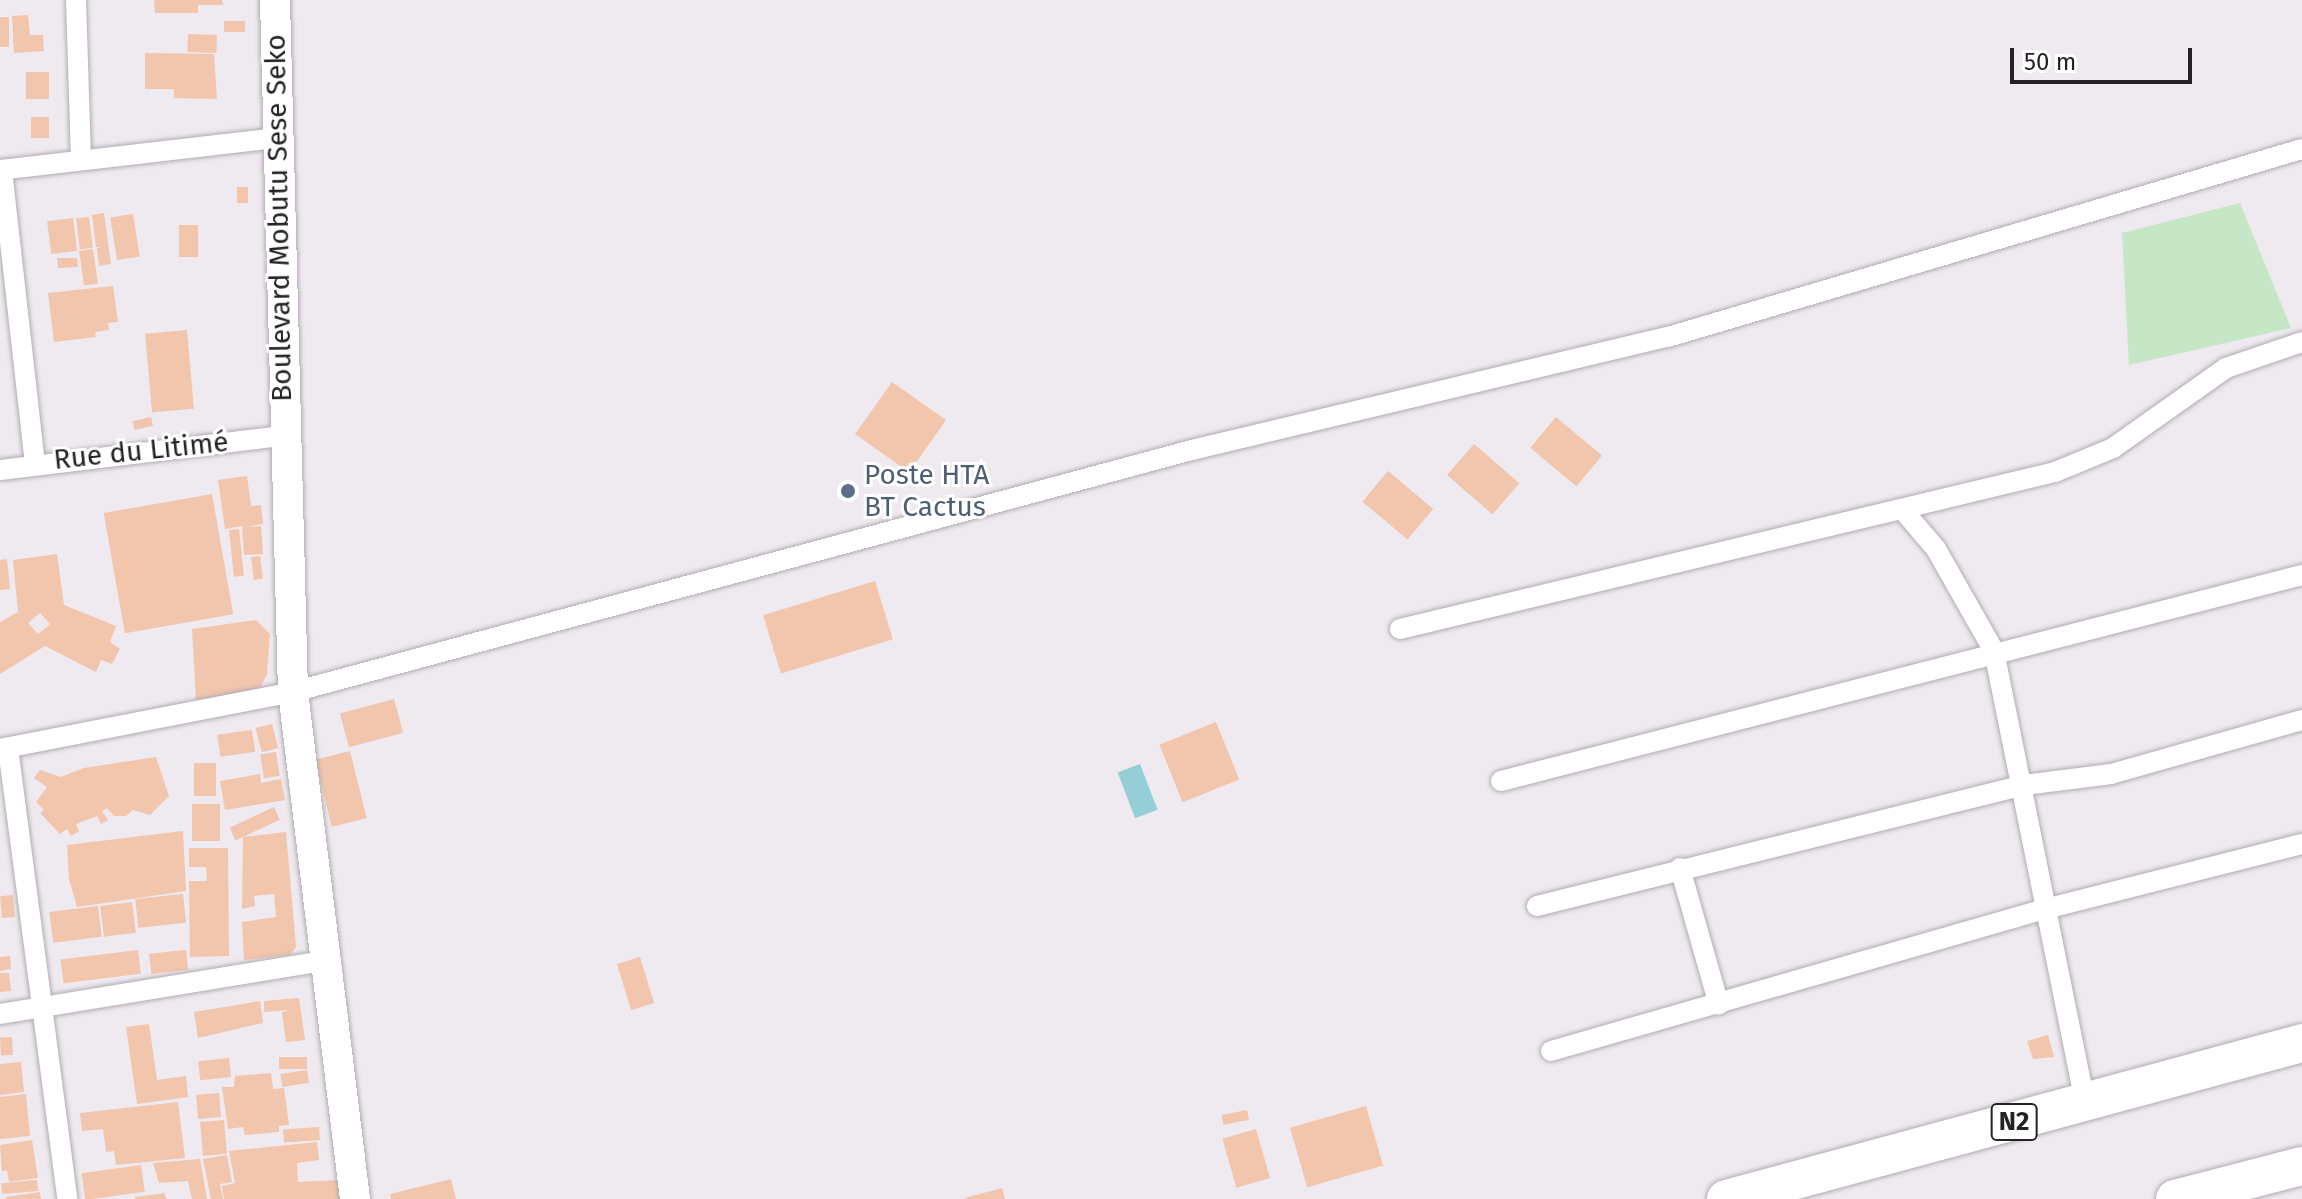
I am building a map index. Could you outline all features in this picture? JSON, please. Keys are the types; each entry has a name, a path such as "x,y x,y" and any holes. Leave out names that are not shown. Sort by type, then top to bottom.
{"highway":[{"name":"N2","path":"1726,1199 2302,1043"},
{"path":"2175,1199 2302,1166"}],"street":[{"path":"76,0 81,159"},
{"name":"Boulevard Mobutu Sese Seko","path":"275,0 283,436 293,692 355,1199"},
{"path":"35,462 1,170 276,138"},
{"path":"67,1199 4,749 293,692 1192,450 1668,337 2302,149"},
{"path":"1400,629 2055,472 2113,448 2226,368 2302,342"},
{"name":"Rue du Litimé","path":"0,470 35,462 283,436"},
{"path":"1902,509 1936,549 1994,651 2024,785 2045,909 2085,1103"},
{"path":"1501,781 1994,651 2302,575"},
{"path":"1537,906 2024,785 2111,774 2302,720"},
{"path":"1551,1051 2045,909 2302,844"},
{"path":"1680,868 1719,1005"},
{"path":"0,1014 325,961"}],"green space":[{"path":"2240,203 2291,328 2129,365 2122,233"}],"water":[{"path":"1140,764 1158,810 1135,818 1118,773"}],"building":[{"path":"154,0 222,0 223,5 198,5 198,13 155,13"},
{"path":"28,15 30,35 43,35 44,51 14,53 12,16"},
{"path":"0,17 9,17 9,47 0,47"},
{"path":"224,21 245,21 245,32 224,32"},
{"path":"188,34 217,35 216,53 187,52"},
{"path":"145,53 214,54 217,99 174,98 174,89 145,89"},
{"path":"26,72 49,72 49,99 26,99"},
{"path":"31,117 49,117 49,138 31,138"},
{"path":"237,187 248,187 248,203 237,203"},
{"path":"104,213 111,264 99,266 97,248 101,247 96,247 92,215"},
{"path":"133,214 140,256 117,260 110,218"},
{"path":"89,217 93,248 80,249 76,219"},
{"path":"73,218 77,251 51,254 47,221"},
{"path":"179,225 198,225 198,257 179,257"},
{"path":"93,249 98,284 84,286 79,251"},
{"path":"57,258 77,258 78,267 58,268"},
{"path":"113,286 118,322 108,323 109,330 95,332 96,337 54,342 48,293"},
{"path":"187,330 194,409 152,412 145,334"},
{"path":"892,382 946,420 913,467 903,468 855,434"},
{"path":"151,417 153,426 135,430 132,421"},
{"path":"1556,417 1602,456 1576,486 1530,448"},
{"path":"1474,444 1519,483 1492,514 1447,475"},
{"path":"1388,471 1433,509 1407,540 1362,502"},
{"path":"247,476 251,506 261,505 263,524 246,527 261,526 263,554 244,555 242,526 225,529 218,480"},
{"path":"212,494 233,614 125,633 104,513"},
{"path":"239,529 244,576 234,577 229,530"},
{"path":"57,554 64,605 116,626 110,642 120,649 112,664 101,660 96,672 45,646 0,674 0,622 18,612 13,560","holes":["40,613 50,624 38,634 28,623"]},
{"path":"260,556 263,579 254,580 251,557"},
{"path":"7,559 10,589 0,590 0,560"},
{"path":"875,581 893,639 781,674 763,615"},
{"path":"256,620 270,634 267,674 259,690 196,701 192,629"},
{"path":"394,699 403,733 349,747 340,713"},
{"path":"1216,722 1239,779 1183,802 1159,745"},
{"path":"272,724 278,748 262,752 256,728"},
{"path":"252,730 255,752 220,757 217,735"},
{"path":"350,751 367,818 332,827 315,760"},
{"path":"276,752 280,776 264,778 260,755"},
{"path":"156,757 169,796 150,815 133,810 126,816 114,816 107,808 102,811 108,820 101,824 97,816 76,824 79,831 71,836 67,829 60,834 40,813 44,810 36,802 47,787 34,778 40,770 61,777 84,768"},
{"path":"194,763 216,763 216,796 194,796"},
{"path":"260,774 261,783 281,779 285,800 225,810 220,781"},
{"path":"192,804 220,804 220,841 192,841"},
{"path":"274,807 280,820 236,840 230,828"},
{"path":"183,831 186,891 77,907 69,879 67,845"},
{"path":"286,832 296,947 290,955 244,960 242,922 276,917 274,894 254,896 255,906 242,909 243,837"},
{"path":"189,848 228,848 229,956 190,957 189,881 207,881 206,867 189,867"},
{"path":"183,894 186,923 138,928 135,899"},
{"path":"13,895 15,917 2,918 0,896"},
{"path":"132,902 136,933 104,937 100,906"},
{"path":"98,906 102,937 53,943 49,912"},
{"path":"138,950 141,974 64,983 61,960"},
{"path":"186,950 188,970 151,974 149,954"},
{"path":"10,956 11,969 0,971 0,957"},
{"path":"640,957 654,1003 631,1010 617,964"},
{"path":"0,973 9,973 11,991 0,992"},
{"path":"299,998 305,1040 286,1042 282,1012 291,1010 264,1012 264,1001"},
{"path":"260,1001 263,1023 198,1038 194,1012"},
{"path":"149,1024 157,1080 186,1076 188,1097 137,1104 126,1027"},
{"path":"2048,1035 2054,1057 2033,1059 2027,1041"},
{"path":"12,1037 13,1055 1,1056 0,1038"},
{"path":"279,1057 307,1057 307,1069 279,1069"},
{"path":"229,1058 231,1077 200,1080 198,1061"},
{"path":"21,1062 24,1092 0,1095 0,1064"},
{"path":"307,1070 309,1083 282,1087 280,1074"},
{"path":"271,1073 273,1089 284,1088 289,1125 279,1126 279,1132 245,1135 243,1127 228,1129 222,1087 234,1087 235,1076"},
{"path":"219,1093 221,1117 198,1119 196,1095"},
{"path":"26,1094 30,1136 0,1139 0,1097"},
{"path":"178,1102 185,1158 116,1165 114,1151 106,1152 103,1129 82,1131 80,1113"},
{"path":"1366,1106 1383,1166 1307,1187 1290,1128"},
{"path":"1247,1110 1249,1120 1223,1125 1221,1115"},
{"path":"224,1120 227,1154 203,1156 200,1122"},
{"path":"319,1127 320,1140 284,1142 283,1130"},
{"path":"1256,1129 1270,1178 1236,1188 1222,1139"},
{"path":"32,1140 38,1178 9,1182 7,1170 2,1171 0,1145"},
{"path":"317,1142 319,1160 297,1163 298,1182 340,1180 341,1199 224,1199 222,1186 235,1183 229,1151"},
{"path":"227,1155 232,1182 220,1184 223,1199 211,1199 203,1159"},
{"path":"200,1159 207,1199 192,1199 188,1181 159,1183 153,1163"},
{"path":"141,1165 145,1192 85,1199 82,1173"},
{"path":"451,1179 456,1199 391,1199 390,1194"},
{"path":"37,1180 38,1191 2,1194 1,1183"},
{"path":"1002,1188 1005,1199 965,1199 965,1198"},
{"path":"40,1192 41,1199 6,1199 6,1197"},
{"path":"165,1193 166,1199 135,1199 135,1197"}],"place":[{"name":"Poste HTA BT Cactus","path":"848,491"}]}
